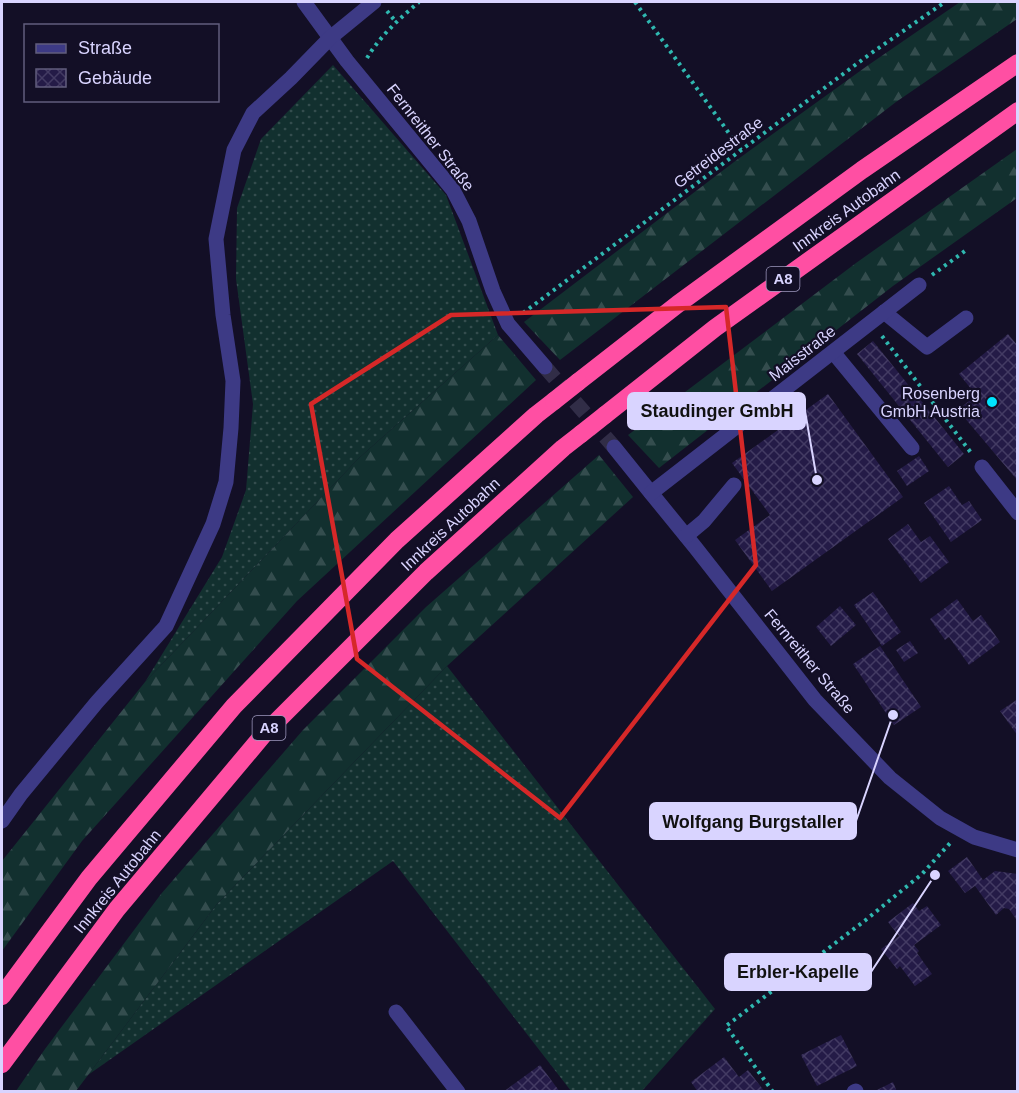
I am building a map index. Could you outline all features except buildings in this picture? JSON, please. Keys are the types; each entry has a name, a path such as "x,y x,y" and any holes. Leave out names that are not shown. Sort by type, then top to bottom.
{"highway":[{"name":"Innkreis Autobahn","path":"2,996 89,878 234,706 397,540 536,414 687,297 862,170 1017,63"},
{"name":"Innkreis Autobahn","path":"2,1064 117,909 264,734 426,572 563,448 715,328 1017,111"}],"street":[{"name":"Fernreither Straße","path":"304,2 347,61 453,190 469,221 493,291 508,324 545,367"},
{"path":"2,821 21,794 97,702 166,626 213,524 225,482 233,381 216,239 234,150 253,113 330,38 374,2"},
{"name":"Maisstraße","path":"651,494 919,285"},
{"path":"877,317 927,347 966,318"},
{"path":"832,352 912,448"},
{"name":"Fernreither Straße","path":"614,447 815,700 890,778 940,818 961,830 974,837 1017,850"},
{"path":"982,467 1017,513"},
{"path":"686,536 704,521 734,485"},
{"path":"396,1012 458,1092"}],"path":[{"path":"347,61 366,61 371,51 396,22 419,2"},
{"path":"635,2 741,150"},
{"name":"Getreidestraße","path":"508,324 870,54 945,2"},
{"path":"919,285 965,251"},
{"path":"877,317 982,467"},
{"path":"773,1092 726,1026 867,919 922,874 961,830"}],"highlighted area":[{"path":"726,307 756,565 560,818 357,659 311,404 451,315"}],"green space":[{"path":"960,2 1017,2 1017,19 896,102 560,360 524,322 734,162"},
{"path":"333,65 446,195 498,335 359,458 145,682 222,557 246,490 253,404 236,279 237,208 261,139"},
{"path":"1017,149 1017,198 893,286 659,468 628,435 856,263"},
{"path":"498,335 536,380 297,601 82,841 2,951 2,861 145,682 359,458"},
{"path":"599,455 633,497 447,666 217,904 76,1091 16,1091 161,894 303,730 426,607"},
{"path":"447,666 715,1009 642,1091 571,1091 393,861 88,1075 217,904"}],"tunnel":[{"path":"545,367 614,447"}],"place":[{"name":"Rosenberg GmbH Austria","path":"992,402"},
{"name":"Staudinger GmbH","path":"817,480"},
{"name":"Wolfgang Burgstaller","path":"893,715"},
{"name":"Erbler-Kapelle","path":"935,875"}]}
